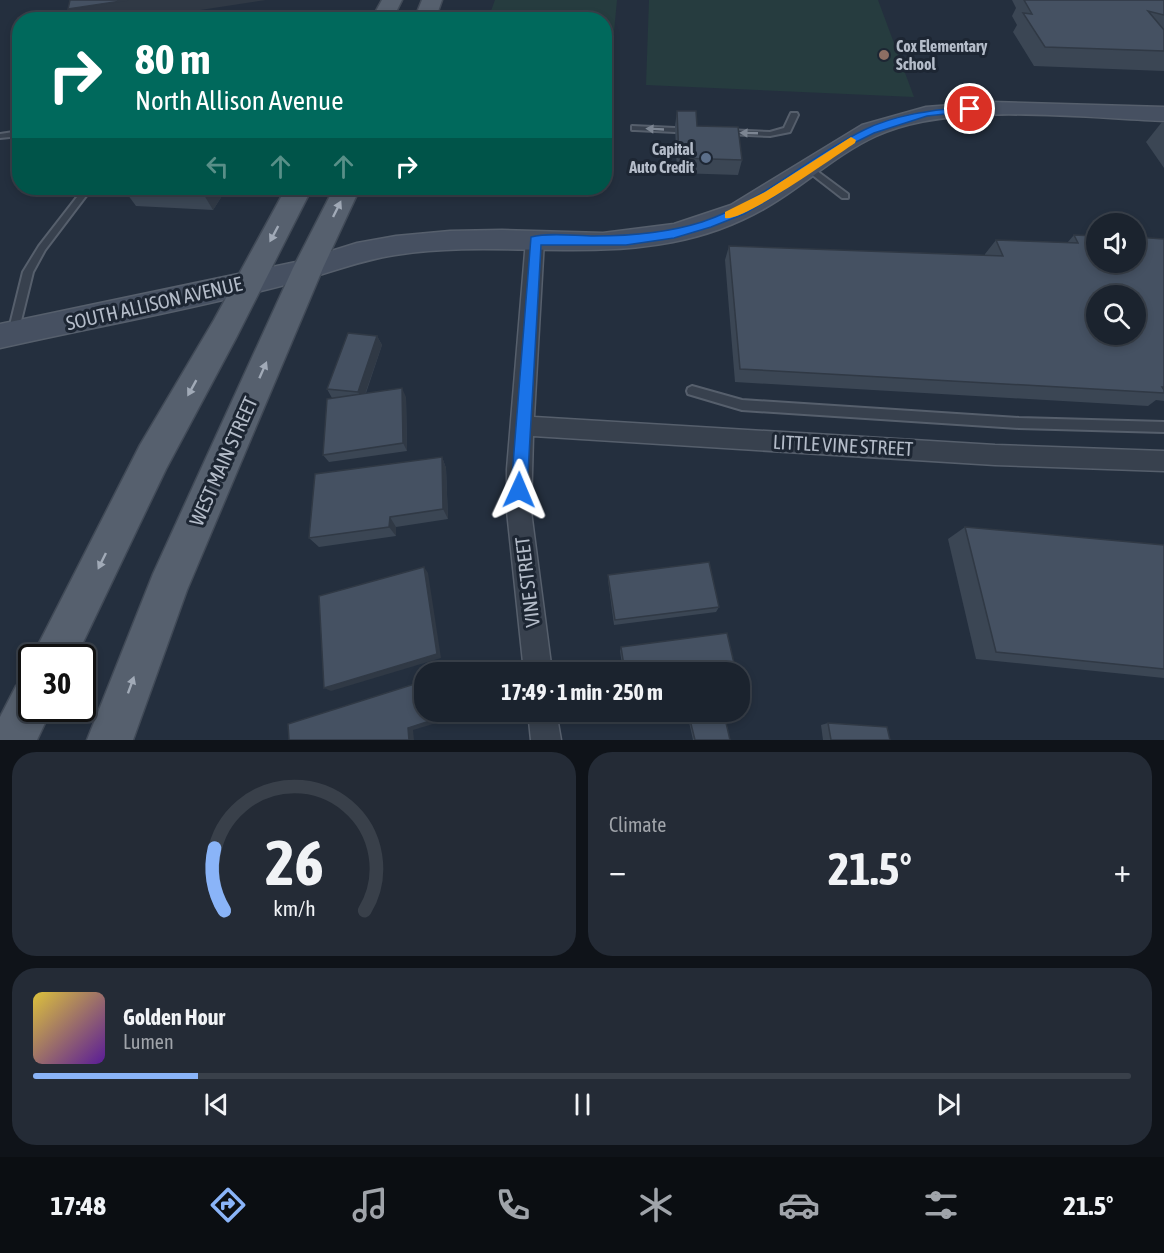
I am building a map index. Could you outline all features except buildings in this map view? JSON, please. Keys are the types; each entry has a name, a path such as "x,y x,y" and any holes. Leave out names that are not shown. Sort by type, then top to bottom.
{"main road":[{"path":"60,644 153,457 295,195"},
{"name":"WEST MAIN STREET","path":"110,740 167,588 308,268 344,195"},
{"path":"13,740 22,722"}],"street":[{"name":"SOUTH ALLISON AVENUE","path":"6,335 308,268 357,253 423,242 502,239 603,242 674,233 707,224 740,211 870,130 926,114 991,108 1164,114"},
{"name":"VINE STREET","path":"535,240 519,469 519,511 537,662"},
{"name":"LITTLE VINE STREET","path":"523,426 995,455 1164,461"},
{"path":"544,722 546,740"}],"lane":[{"path":"716,132 770,134 787,130 794,115"},
{"path":"634,128 675,130"},
{"path":"809,168 845,196"},
{"path":"6,335 28,272 42,248 83,195"},
{"path":"692,391 742,405 1030,423 1164,427"}],"green space":[{"path":"495,0 617,0 612,53 612,12 491,12"},
{"path":"649,0 878,0 914,97 646,85"}],"slow traffic":[{"path":"729,215 769,195 851,140"}],"place":[{"name":"Cox Elementary School","path":"884,55"},
{"name":"Capital Auto Credit","path":"706,158"}],"route":[{"path":"519,490 524,382 535,240 626,241 674,233 707,224 740,211 769,195 846,143 870,130 926,114 970,109"}]}
